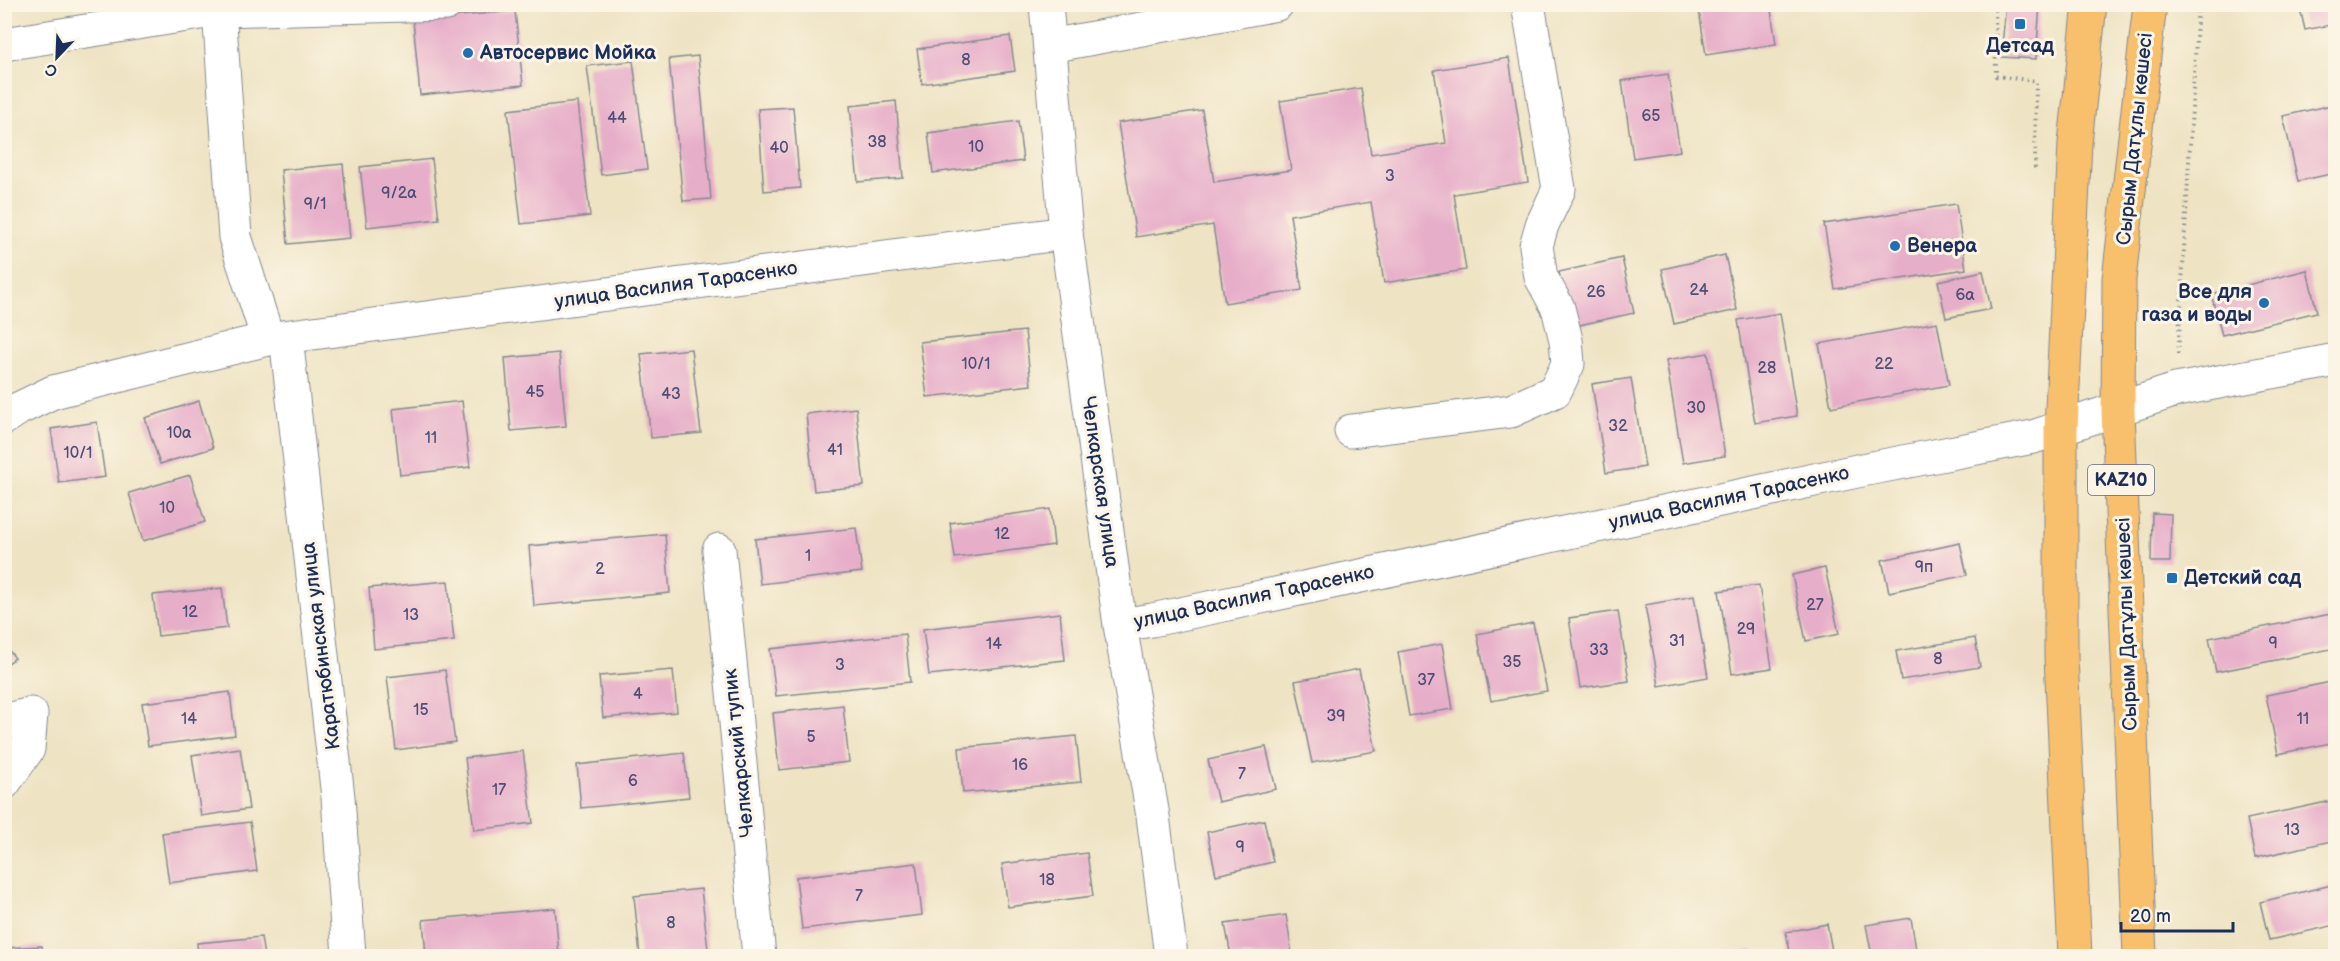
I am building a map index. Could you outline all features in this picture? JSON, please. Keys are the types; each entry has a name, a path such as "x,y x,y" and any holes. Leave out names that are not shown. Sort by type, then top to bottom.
{"highway":[{"name":"KAZ10","path":"2075,957 2061,657 2061,428 2075,142 2090,4"},
{"name":"Сырым Датұлы көшесі","path":"2140,957 2118,411 2119,279 2150,4"}],"street":[{"path":"4,44 219,10 446,4"},
{"name":"Челкарская улица","path":"1046,4 1066,233 1120,625 1153,816 1171,957"},
{"path":"1050,46 1277,4"},
{"path":"1351,431 1511,411 1555,391 1568,364 1566,340 1558,308 1541,277 1536,246 1542,225 1559,189 1528,4"},
{"name":"Каратюбинская улица","path":"219,10 235,237 277,338 338,797 349,957"},
{"name":"улица Василия Тарасенко","path":"4,418 53,392 277,338 1066,233"},
{"name":"улица Василия Тарасенко","path":"1120,625 1164,618 1851,472 2033,437 2118,411 2176,390 2336,360"},
{"name":"Челкарский тупик","path":"719,550 759,957"},
{"path":"4,721 31,714 28,749 4,783"}],"path":[{"path":"1995,4 1996,76 2036,81 2035,176"},
{"path":"2176,390 2198,4"}],"building":[{"path":"1698,4 1770,4 1776,44 1706,55"},
{"path":"2006,4 2040,4 2036,59 2001,57"},
{"path":"2299,4 2336,4 2336,24 2305,30"},
{"name":"Автосервис Мойка","path":"515,11 523,85 420,95 413,20"},
{"path":"1010,36 1015,71 922,84 917,49"},
{"path":"698,56 711,199 683,201 669,59"},
{"path":"1509,58 1528,182 1454,194 1466,270 1384,283 1371,202 1290,215 1302,290 1225,303 1213,225 1136,237 1118,123 1202,110 1214,182 1291,170 1280,101 1361,88 1371,154 1446,143 1434,70"},
{"path":"633,61 647,169 601,175 587,66"},
{"path":"1668,74 1680,151 1633,158 1622,81"},
{"path":"896,101 903,178 858,182 850,106"},
{"path":"577,102 590,216 521,224 508,110"},
{"path":"2336,104 2336,173 2298,181 2283,116"},
{"path":"793,107 800,188 764,191 758,109"},
{"path":"1018,121 1023,161 933,173 928,133"},
{"path":"432,159 439,219 367,227 360,167"},
{"path":"343,164 350,238 288,244 281,170"},
{"name":"Венера","path":"1956,204 1966,269 1835,289 1824,224"},
{"path":"1725,255 1737,310 1674,324 1662,269"},
{"path":"1622,258 1634,313 1570,327 1559,272"},
{"name":"Все для газа и воды","path":"2307,270 2317,312 2222,335 2211,294"},
{"path":"1983,271 1991,309 1946,318 1938,281"},
{"path":"1780,313 1797,416 1755,423 1738,320"},
{"path":"1937,322 1949,385 1831,407 1819,344"},
{"path":"1025,331 1031,385 927,397 920,342"},
{"path":"691,349 701,433 651,438 641,354"},
{"path":"559,353 566,426 511,431 505,358"},
{"path":"1708,353 1725,456 1683,463 1666,360"},
{"path":"1631,378 1645,467 1606,473 1592,384"},
{"path":"199,401 213,448 160,464 145,418"},
{"path":"462,401 470,467 400,475 393,409"},
{"path":"856,408 864,486 814,491 806,414"},
{"path":"97,422 105,477 59,483 51,429"},
{"path":"190,475 205,522 143,541 129,493"},
{"path":"1050,509 1054,545 955,558 950,523"},
{"path":"2152,513 2171,514 2170,562 2151,562"},
{"path":"856,528 862,572 760,584 755,539"},
{"path":"665,534 670,593 534,606 529,546"},
{"path":"1960,543 1967,575 1889,592 1882,560"},
{"path":"1825,568 1839,634 1806,641 1792,575"},
{"path":"448,581 454,641 374,649 369,588"},
{"path":"1759,585 1772,668 1732,674 1719,591"},
{"path":"222,588 227,628 158,636 153,595"},
{"path":"1694,596 1708,677 1659,686 1645,605"},
{"path":"1618,611 1629,681 1580,688 1569,618"},
{"path":"1060,613 1065,660 929,675 923,629"},
{"path":"2336,613 2336,648 2216,672 2209,638"},
{"path":"1533,623 1547,691 1491,701 1477,634"},
{"path":"905,634 910,682 776,696 770,649"},
{"path":"1975,638 1980,667 1901,680 1896,651"},
{"path":"4,644 15,658 4,666"},
{"path":"1442,644 1453,709 1409,716 1398,652"},
{"path":"1359,669 1376,751 1312,763 1295,681"},
{"path":"445,670 455,742 396,750 387,677"},
{"path":"673,670 677,712 603,718 599,676"},
{"path":"2336,681 2336,742 2278,754 2266,695"},
{"path":"230,692 235,735 148,746 142,703"},
{"path":"843,705 849,762 779,770 773,713"},
{"path":"1076,736 1081,782 963,793 959,748"},
{"path":"1266,747 1276,789 1218,802 1208,760"},
{"path":"240,748 249,809 201,816 192,755"},
{"path":"523,751 533,823 474,830 465,758"},
{"path":"684,753 689,797 581,808 577,765"},
{"path":"2336,800 2336,840 2255,858 2247,819"},
{"path":"1264,820 1273,862 1216,875 1207,832"},
{"path":"250,822 257,871 169,883 162,833"},
{"path":"1087,853 1093,896 1008,907 1002,864"},
{"path":"916,863 922,915 802,929 796,877"},
{"path":"2336,884 2336,925 2269,940 2260,902"},
{"path":"701,889 708,949 640,956 634,896"},
{"path":"555,908 559,956 426,956 423,920"},
{"path":"1286,915 1292,954 1231,956 1225,924"},
{"path":"1911,918 1917,956 1872,956 1866,925"},
{"path":"1827,924 1833,956 1791,956 1786,932"},
{"path":"261,937 264,956 198,956 197,943"},
{"path":"42,946 43,956 4,956 4,948"},
{"path":"1753,950 1754,956 1721,955"}],"place":[{"name":"Детсад","path":"2020,24"},
{"name":"Автосервис Мойка","path":"468,53"},
{"name":"Венера","path":"1895,246"},
{"name":"Все для газа и воды","path":"2264,303"},
{"name":"Детский сад","path":"2172,578"}]}
